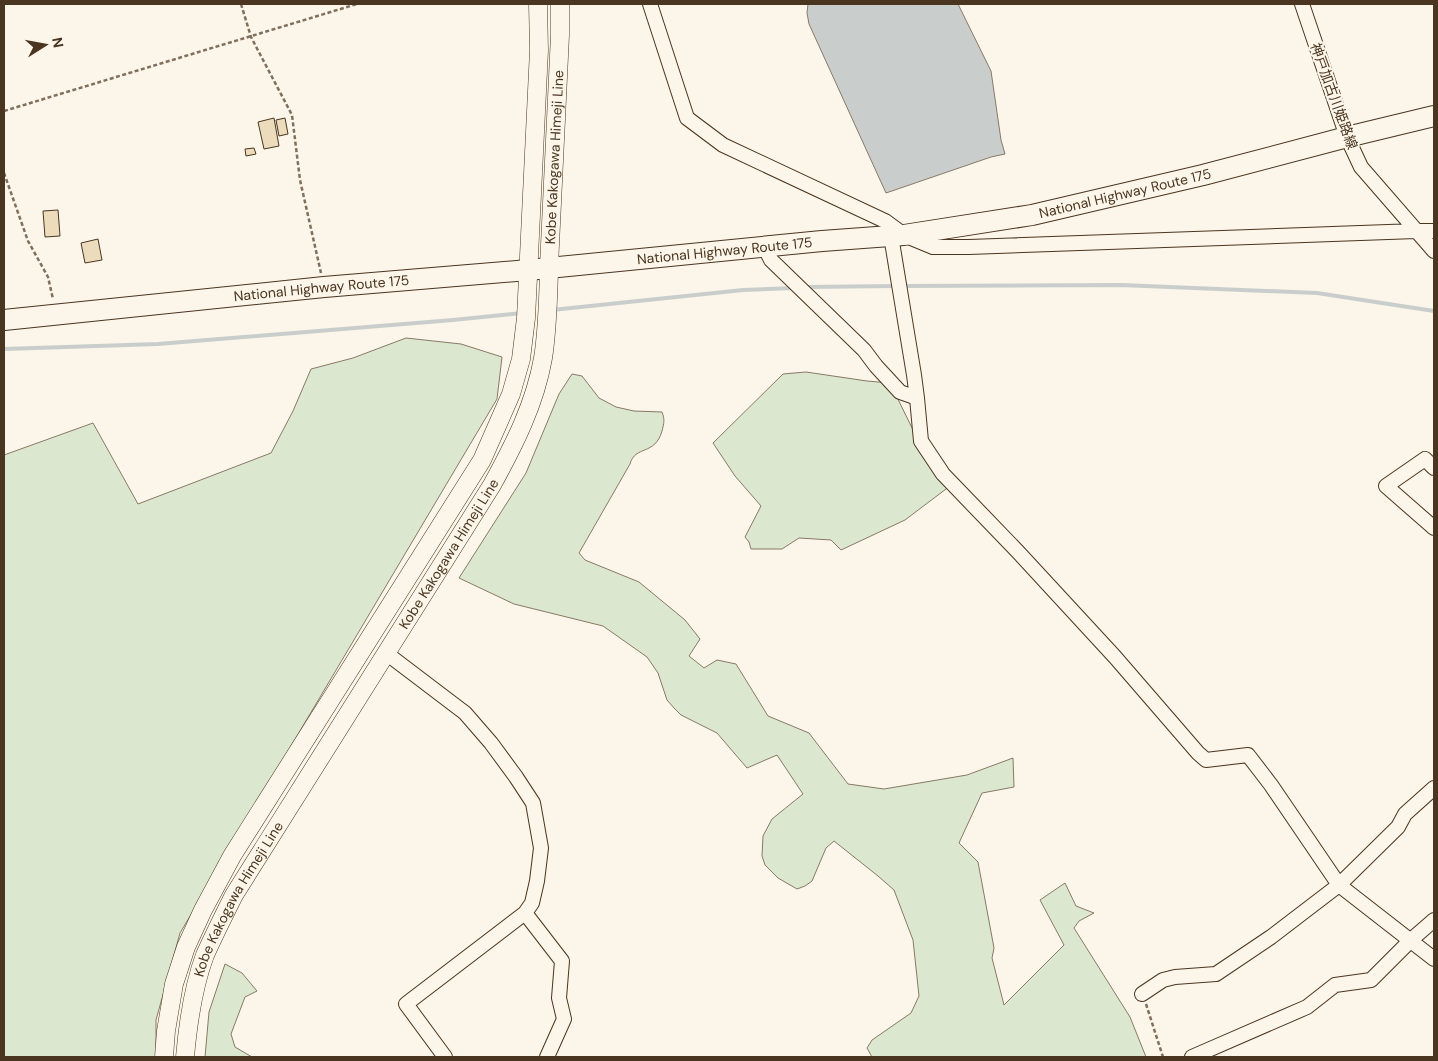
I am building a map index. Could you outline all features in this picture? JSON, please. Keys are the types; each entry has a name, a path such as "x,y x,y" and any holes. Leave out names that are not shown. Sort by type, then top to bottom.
{"highway":[{"name":"National Highway Route 175","path":"4,320 324,287 898,235 1032,215 1203,176 1347,137 1434,116"}],"main road":[{"name":"Kobe Kakogawa Himeji Line","path":"164,1057 166,1031 174,984 186,947 203,910 232,856 482,460 511,394 521,359 526,318 540,50 538,4"},
{"name":"Kobe Kakogawa Himeji Line","path":"185,1057 196,986 205,956 234,895 492,485 523,426 543,359 548,314 560,4"}],"street":[{"path":"650,4 687,118 723,145 885,221 898,235 934,247 1434,231"},
{"name":"神戸加古川姫路線","path":"1302,4 1347,137 1361,166 1434,252"},
{"path":"898,235 921,441 943,474 1101,642 1198,753 1206,760 1248,755 1339,885 1434,959"},
{"path":"764,246 770,260 864,350 900,392 917,398"},
{"path":"1434,468 1425,459 1386,486 1434,528"},
{"path":"386,653 465,713 490,743 533,803 540,848 537,881 532,903 525,913 406,1004 445,1057"},
{"path":"1142,994 1163,980 1175,976 1216,974 1272,937 1339,885 1398,827 1405,814 1434,788"},
{"path":"525,913 562,960 558,998 564,1020 547,1057"},
{"path":"1192,1057 1307,1007 1335,985 1371,980 1434,920"}],"path":[{"path":"241,4 251,37 292,115 300,180 324,287"},
{"path":"4,111 358,4"},
{"path":"4,173 28,241 48,277 56,315"},
{"path":"1142,994 1163,1057"}],"green space":[{"path":"406,338 461,344 502,357 497,399 180,933 156,1020 156,1057 4,1057 4,455 93,423 138,504 271,453 293,411 311,369 353,358"},
{"path":"806,372 890,383 917,438 950,486 905,520 841,550 831,540 799,538 782,549 751,549 745,537 761,506 735,476 713,443 783,374"},
{"path":"572,374 582,376 599,398 616,407 634,411 662,412 664,419 659,439 655,444 636,454 633,458 579,553 585,560 639,582 685,620 700,639 689,656 704,668 717,660 736,664 768,716 809,733 848,784 884,789 967,775 1013,758 1014,787 982,793 959,843 978,862 994,948 992,958 1004,1005 1064,945 1040,900 1065,883 1076,906 1094,913 1079,921 1074,928 1130,1017 1146,1057 872,1057 867,1048 872,1040 911,1013 919,996 913,940 894,890 834,841 826,848 812,881 805,886 797,889 778,878 765,865 762,856 763,836 772,819 803,794 777,755 747,768 717,733 681,715 674,708 667,700 658,673 647,657 603,626 514,604 459,578 526,473 559,394"},
{"path":"225,964 242,973 257,991 245,997 231,1034 235,1047 252,1057 205,1057 209,1012"}],"shaded area":[{"path":"808,4 958,4 991,71 1001,140 1005,154 991,157 886,193 809,24"}],"building":[{"path":"274,118 279,146 264,149 258,122"},
{"path":"285,118 288,134 279,136 276,120"},
{"path":"254,148 256,154 246,156 245,149"},
{"path":"58,210 60,236 45,237 43,211"},
{"path":"98,239 102,260 85,263 81,243"}],"waterway":[{"path":"903,286 1121,285 1317,293 1434,311"},
{"path":"806,287 896,286"},
{"path":"552,310 743,290 794,288"},
{"path":"4,349 158,344 522,313"}]}
